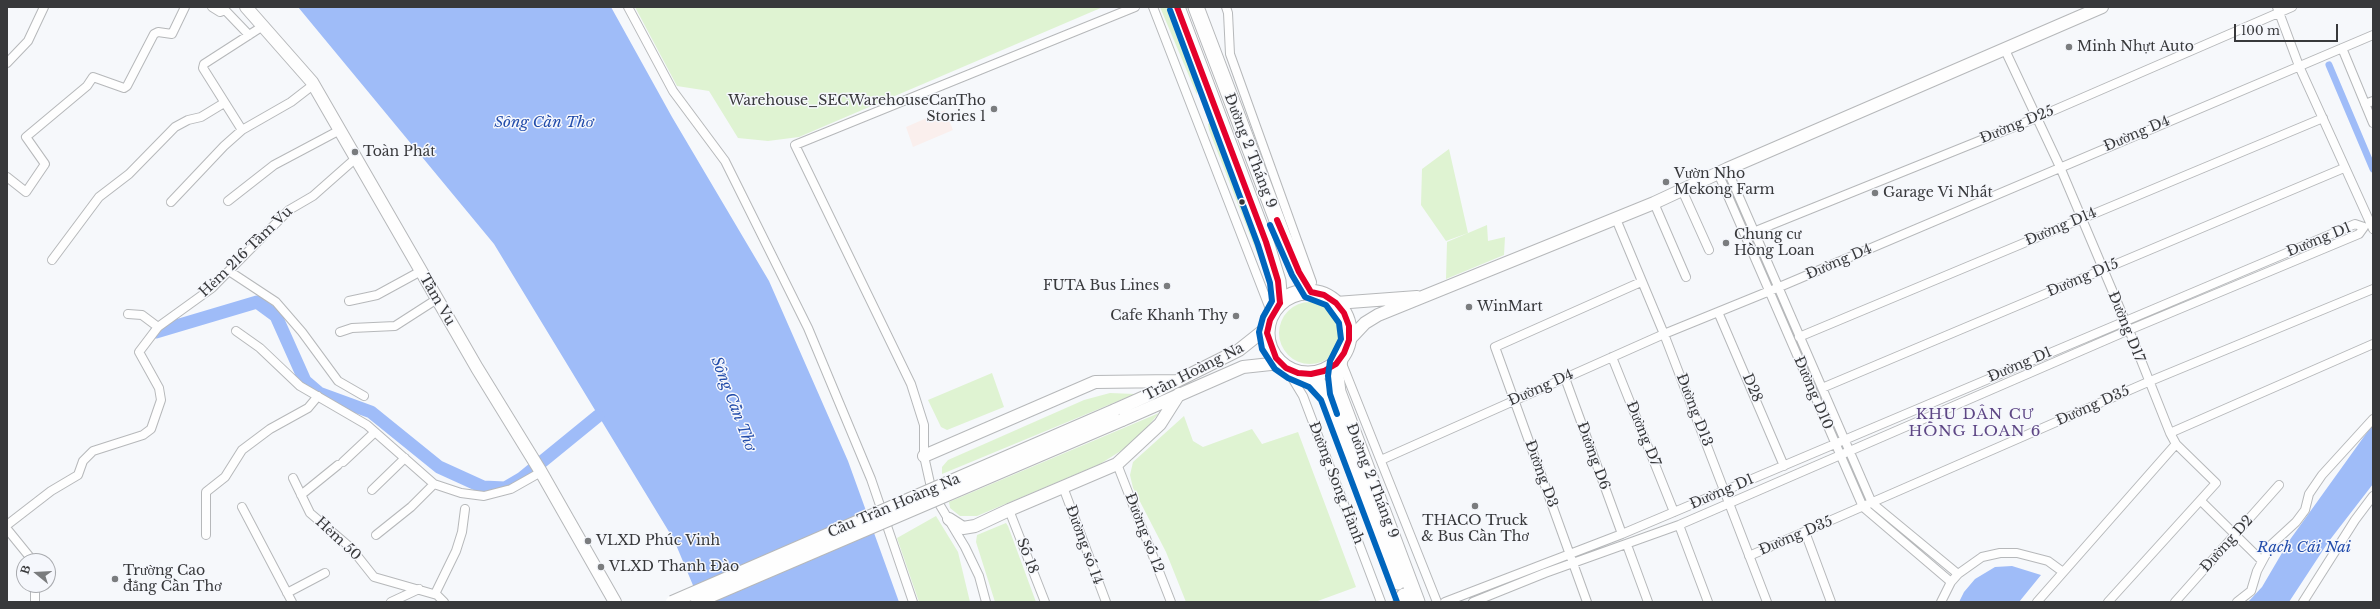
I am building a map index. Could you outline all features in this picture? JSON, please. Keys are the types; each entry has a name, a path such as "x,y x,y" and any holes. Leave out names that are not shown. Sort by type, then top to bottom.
{"highway":[{"name":"Đường 2 Tháng 9","path":"1177,7 1266,242 1278,281 1274,315"},
{"name":"Đường 2 Tháng 9","path":"1196,7 1283,236 1299,272 1314,293"},
{"path":"1314,293 1336,303 1347,320 1349,340 1340,360 1324,371 1305,374 1283,366 1270,346 1274,315 1292,296 1314,293"},
{"name":"Đường 2 Tháng 9","path":"1340,360 1336,376 1338,392 1408,600"},
{"name":"Đường 2 Tháng 9","path":"1305,374 1318,383 1328,396 1408,600"},
{"path":"1408,600 1430,602"}],"main road":[{"name":"Tầm Vu","path":"246,7 313,84 438,300 541,471 615,602"},
{"path":"1349,340 1371,319 1654,203 1722,171 2102,7"},
{"path":"1336,303 1430,296"},
{"name":"Trần Hoàng Na","path":"1115,410 1239,350 1274,315"},
{"name":"Trần Hoàng Na","path":"1122,420 1243,367 1283,366"},
{"path":"924,456 1095,382 1176,381"},
{"path":"949,519 963,528 975,526 1117,464 1160,424 1179,394"},
{"name":"Cầu Trần Hoàng Na","path":"672,602 1115,410"},
{"name":"Cầu Trần Hoàng Na","path":"697,602 1122,420"}],"street":[{"path":"7,63 28,41 44,7"},
{"path":"7,177 26,192 45,164 26,137 87,86 93,77 124,88 127,86 154,34 158,32 172,34 185,7"},
{"path":"212,7 220,12 225,10 249,35"},
{"path":"628,7 666,78 725,161 808,328 871,479 913,602"},
{"path":"986,602 979,576 949,519 932,492 924,456 924,425 911,384 795,145 1135,7"},
{"path":"1153,7 1195,112 1234,220 1274,315"},
{"path":"1226,7 1228,13 1230,54 1314,293"},
{"name":"Đường D25","path":"1750,234 2036,118 2278,10 2292,7"},
{"path":"2278,10 2299,66 2370,225"},
{"path":"242,130 202,68 204,64 263,26"},
{"name":"Đường D4","path":"1381,460 1664,334 1774,290 2373,34"},
{"path":"2342,48 2369,103 2373,123"},
{"name":"Đường D17","path":"2005,50 2060,167 2129,330 2148,382 2170,433 2176,444 2216,483 2201,501"},
{"path":"171,202 224,146 242,130 292,102 313,84"},
{"path":"52,260 99,197 129,174 175,127 188,120 201,117 224,103"},
{"name":"Đường D14","path":"1799,338 2081,218 2323,118"},
{"path":"228,201 274,165 340,130"},
{"name":"Hẻm 216 Tầm Vu","path":"7,526 51,491 78,475 83,461 93,451 103,446 143,435 151,429 161,400 159,388 139,352 158,327 212,288 289,210 304,199 313,196 356,158"},
{"name":"Đường D15","path":"1822,388 2344,168"},
{"name":"Đường D10","path":"1722,171 1774,290 1835,444 1844,454 1872,503 1958,574"},
{"path":"1682,190 1709,250"},
{"path":"1654,203 1686,277"},
{"name":"Đường D13","path":"1616,219 1664,334 1767,602"},
{"name":"Đường D1","path":"1445,602 1569,553 1622,534 1844,441 2124,320 2355,224 2370,225"},
{"name":"Đường D1","path":"1473,602 1572,564 1627,545 1729,504 2129,330 2359,234 2370,225"},
{"path":"229,271 276,302 302,332 338,381 364,396"},
{"path":"349,301 378,295 421,271"},
{"name":"Đường D3","path":"1587,602 1572,564 1495,347 1641,282"},
{"name":"Đường D35","path":"1749,556 2148,382 2373,289"},
{"name":"Đường D10","path":"1774,290 1799,338 1844,441 1844,454 1863,507 1951,582"},
{"path":"340,332 352,328 395,326 438,300"},
{"name":"D28","path":"1718,312 1784,466"},
{"path":"128,314 142,315 158,327"},
{"path":"236,331 260,348 300,386 346,411 375,432 434,484 461,493 484,496 511,489 541,471"},
{"path":"2170,433 2373,344"},
{"name":"Đường D7","path":"1612,357 1674,512"},
{"path":"1340,360 1437,602"},
{"name":"Đường Song Hành","path":"1283,366 1303,396 1381,602"},
{"name":"Đường D6","path":"1565,378 1622,534"},
{"path":"206,535 206,492 226,477 242,450 270,429 308,408 318,396"},
{"path":"2237,602 2251,591 2262,561 2271,544 2296,522 2305,510 2310,494 2322,475 2373,419"},
{"path":"301,495 341,464 375,432"},
{"path":"2037,602 2176,444"},
{"path":"372,490 405,458"},
{"name":"Đường số 12","path":"1117,464 1171,602"},
{"name":"Hẻm 50","path":"293,478 310,513 351,548 374,577 435,594 444,602"},
{"path":"376,535 411,507 434,484"},
{"name":"Đường D2","path":"2175,602 2279,485"},
{"name":"Đường số 14","path":"1063,487 1106,602"},
{"path":"2303,602 2355,520 2373,496"},
{"path":"2108,602 2201,501 2262,561"},
{"path":"242,508 292,602"},
{"path":"435,594 456,550 462,532 465,509"},
{"name":"Số 18","path":"1009,510 1045,602"},
{"path":"1679,525 1708,602"},
{"path":"7,529 26,553"},
{"path":"1805,532 1831,602"},
{"path":"1627,545 1648,602"},
{"path":"1941,602 1951,582 1958,574 1982,557 2000,553 2017,553 2037,556 2048,561 2063,572"},
{"path":"288,593 325,574"},
{"path":"391,602 419,589"}],"shaded area":[{"path":"945,110 953,130 913,147 906,127"}],"green space":[{"path":"635,7 1103,7 799,137 768,141 738,138 709,91 677,86"},
{"path":"1160,7 1173,7 1197,80 1197,95"},
{"path":"1214,120 1217,123 1271,278 1269,284 1209,130 1208,124"},
{"path":"1449,149 1468,233 1446,241 1421,205 1422,169"},
{"path":"1487,225 1488,241 1505,237 1504,255 1446,279 1447,242"},
{"path":"1304,302 1316,302 1332,311 1339,321 1341,333 1339,345 1332,355 1316,364 1304,364 1293,359 1284,350 1279,339 1279,327 1284,316 1293,307"},
{"path":"992,373 1004,407 947,430 941,427 928,400"},
{"path":"1110,393 1135,394 942,474 942,467 948,460 1084,400"},
{"path":"1159,413 1135,442 1100,464 977,516 960,516 950,508 949,502"},
{"path":"1184,416 1193,441 1203,447 1252,429 1262,444 1298,432 1356,587 1315,602 1186,602 1166,552 1133,488 1130,475 1133,462"},
{"path":"936,516 958,552 970,602 919,602 897,538"},
{"path":"1006,523 1036,602 995,602 976,542 977,535"}],"water":[{"name":"Sông Cần Thơ","path":"298,7 611,7 672,117 769,281 848,461 899,602 700,602 674,540 494,244"},
{"name":"Rạch Cái Nai","path":"2373,424 2373,484 2329,541 2289,602 2248,602 2262,587 2289,541"},
{"path":"2012,566 2041,575 2019,602 1959,602 1964,592 1975,579 1995,567"}],"waterway":[{"path":"2329,65 2373,169"},
{"path":"156,332 257,302 276,316 305,381 319,393 371,412 439,467 483,487 505,488 522,478 598,416"}],"transit line":[{"path":"1177,7 1266,242 1278,281 1280,303"},
{"path":"1170,10 1258,245 1270,283 1272,301 1263,317 1259,332 1262,349 1275,369 1288,378 1309,387 1321,400 1397,602"},
{"path":"1277,220 1299,272 1311,292"},
{"path":"1270,225 1292,275 1305,297 1326,305 1339,323 1341,339 1330,361 1328,376 1330,394 1337,414"},
{"path":"1280,303 1270,320 1267,333 1276,358 1286,368 1298,373 1311,374 1324,371 1336,364 1344,353 1349,340 1349,326 1344,313 1336,303 1324,295 1311,292"}],"place":[{"name":"Minh Nhựt Auto","path":"2069,47"},
{"name":"Warehouse_SECWarehouseCanTho Stories 1","path":"994,109"},
{"name":"Toàn Phát","path":"355,152"},
{"name":"Vườn Nho Mekong Farm","path":"1666,182"},
{"name":"Garage Vi Nhất","path":"1875,193"},
{"name":"Chung cư Hồng Loan","path":"1726,243"},
{"name":"FUTA Bus Lines","path":"1167,286"},
{"name":"WinMart","path":"1469,307"},
{"name":"Cafe Khanh Thy","path":"1236,316"},
{"name":"THACO Truck & Bus Cần Thơ","path":"1475,506"},
{"name":"VLXD Phúc Vinh","path":"588,541"},
{"name":"VLXD Thanh Đào","path":"601,567"},
{"name":"Trường Cao đẳng Cần Thơ","path":"115,579"}],"district":[{"name":"KHU DÂN CƯ HỒNG LOAN 6","path":"1975,424"}]}
